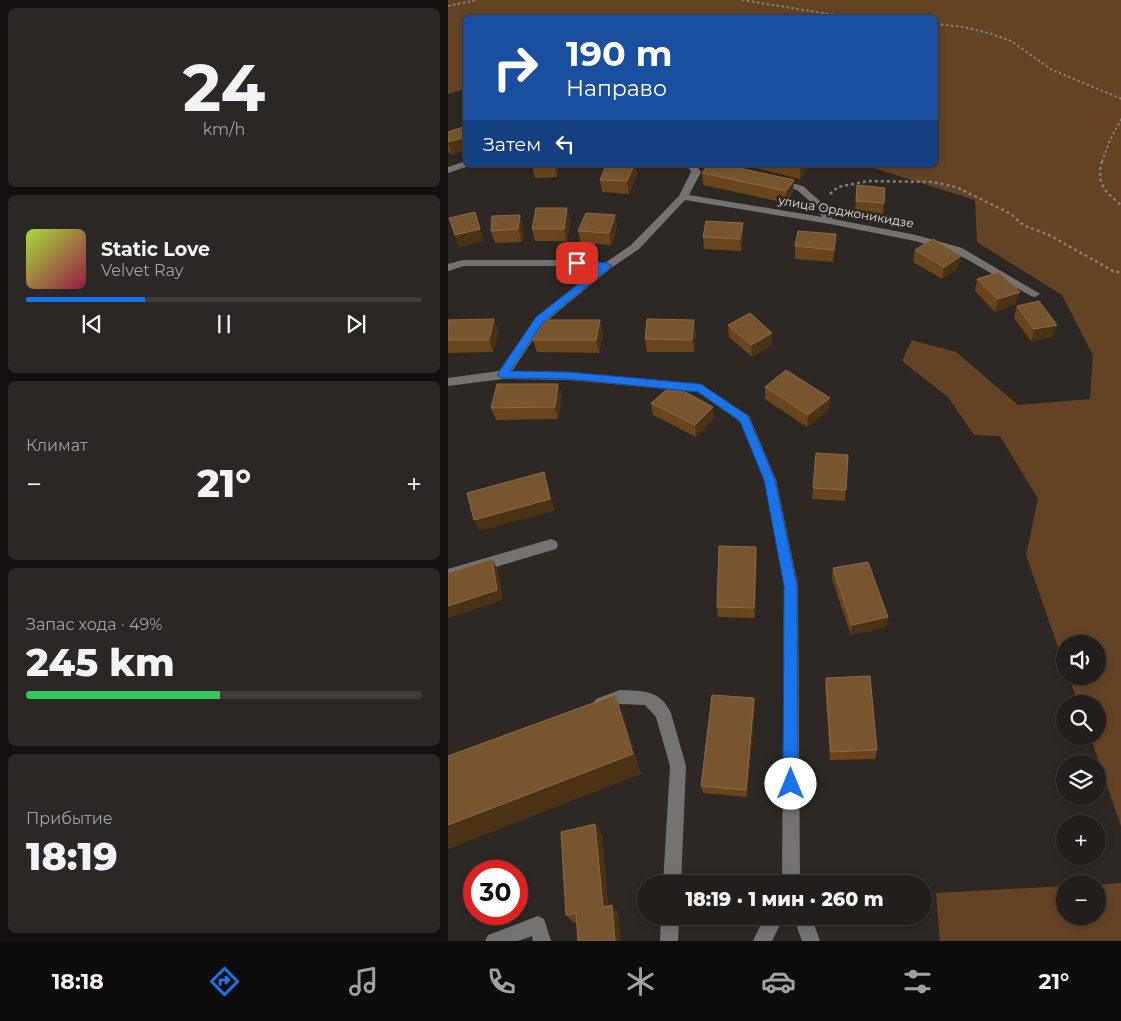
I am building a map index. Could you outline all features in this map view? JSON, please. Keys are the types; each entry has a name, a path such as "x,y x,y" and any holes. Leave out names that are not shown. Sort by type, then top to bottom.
{"street":[{"path":"448,170 463,165"},
{"path":"502,375 540,320 607,266 635,247 684,198 696,172 693,167"},
{"path":"771,182 800,188 818,204 830,221"},
{"name":"улица Орджоникидзе","path":"684,198 830,221 916,238 958,250 1035,294"},
{"path":"448,268 463,263 577,263 607,266"},
{"path":"448,382 502,375 569,376 701,388 745,419 770,480 791,586 791,875"},
{"path":"448,575 551,544"},
{"path":"583,711 620,697 648,698 663,714 678,766 672,875"},
{"path":"494,941 538,925 542,941"},
{"path":"669,941 670,925"},
{"path":"762,941 770,925"},
{"path":"805,925 811,941"}],"path":[{"path":"448,6 477,0"},
{"path":"742,0 835,15"},
{"path":"938,24 990,33 1011,41 1052,70 1122,99"},
{"path":"1122,118 1113,132 1099,172 1100,184 1122,206"},
{"path":"818,204 838,188 868,181 932,182 956,187 1011,214 1023,225 1049,235 1113,271 1122,273"}],"shaded area":[{"path":"448,0 1121,0 1121,826 1106,782 1106,755 1097,755 1093,745 1106,745 1106,695 1075,695 1072,685 1106,685 1106,635 1056,635 1056,641 1026,555 1038,499 1000,436 974,435 948,397 902,361 912,340 956,352 1018,405 1090,399 1093,355 1062,295 977,242 975,200 870,167 938,167 938,15 463,15 463,90 448,94"},
{"path":"1121,883 1121,941 940,941 936,893 1056,886 1056,925 1106,925 1106,884"}],"building":[{"path":"463,127 463,138 448,142 448,132"},
{"path":"605,167 633,167 627,181 600,180"},
{"path":"706,167 734,167 794,180 786,191 702,173"},
{"path":"857,185 885,188 884,203 856,201"},
{"path":"536,208 567,208 564,229 532,229"},
{"path":"475,212 480,229 455,235 449,218"},
{"path":"586,213 615,215 609,233 578,231"},
{"path":"520,215 518,229 491,231 492,216"},
{"path":"706,221 743,223 740,239 703,237"},
{"path":"798,231 836,234 834,250 795,246"},
{"path":"933,239 961,256 944,267 915,250"},
{"path":"999,272 1020,292 998,299 977,279"},
{"path":"1039,301 1057,325 1034,329 1017,306"},
{"path":"750,313 772,333 751,345 728,325"},
{"path":"494,319 489,340 448,340 448,320"},
{"path":"647,319 694,320 692,340 645,339"},
{"path":"539,320 600,320 596,340 533,340"},
{"path":"786,370 830,398 808,415 765,387"},
{"path":"497,384 558,384 555,407 491,408"},
{"path":"672,385 713,407 695,425 651,403"},
{"path":"816,453 848,455 846,490 813,488"},
{"path":"544,472 550,499 474,520 467,493"},
{"path":"719,546 756,547 754,608 717,607"},
{"path":"492,559 497,590 448,606 448,573"},
{"path":"868,562 888,617 852,625 833,568"},
{"path":"870,676 877,750 831,752 826,678"},
{"path":"615,695 633,754 448,825 448,756"},
{"path":"712,695 754,698 746,790 701,786"},
{"path":"595,824 603,907 612,905 615,941 578,941 576,913 566,915 561,832"}],"route":[{"path":"577,263 607,266 540,320 502,375 569,376 701,388 745,419 770,480 791,586 791,784"}]}
